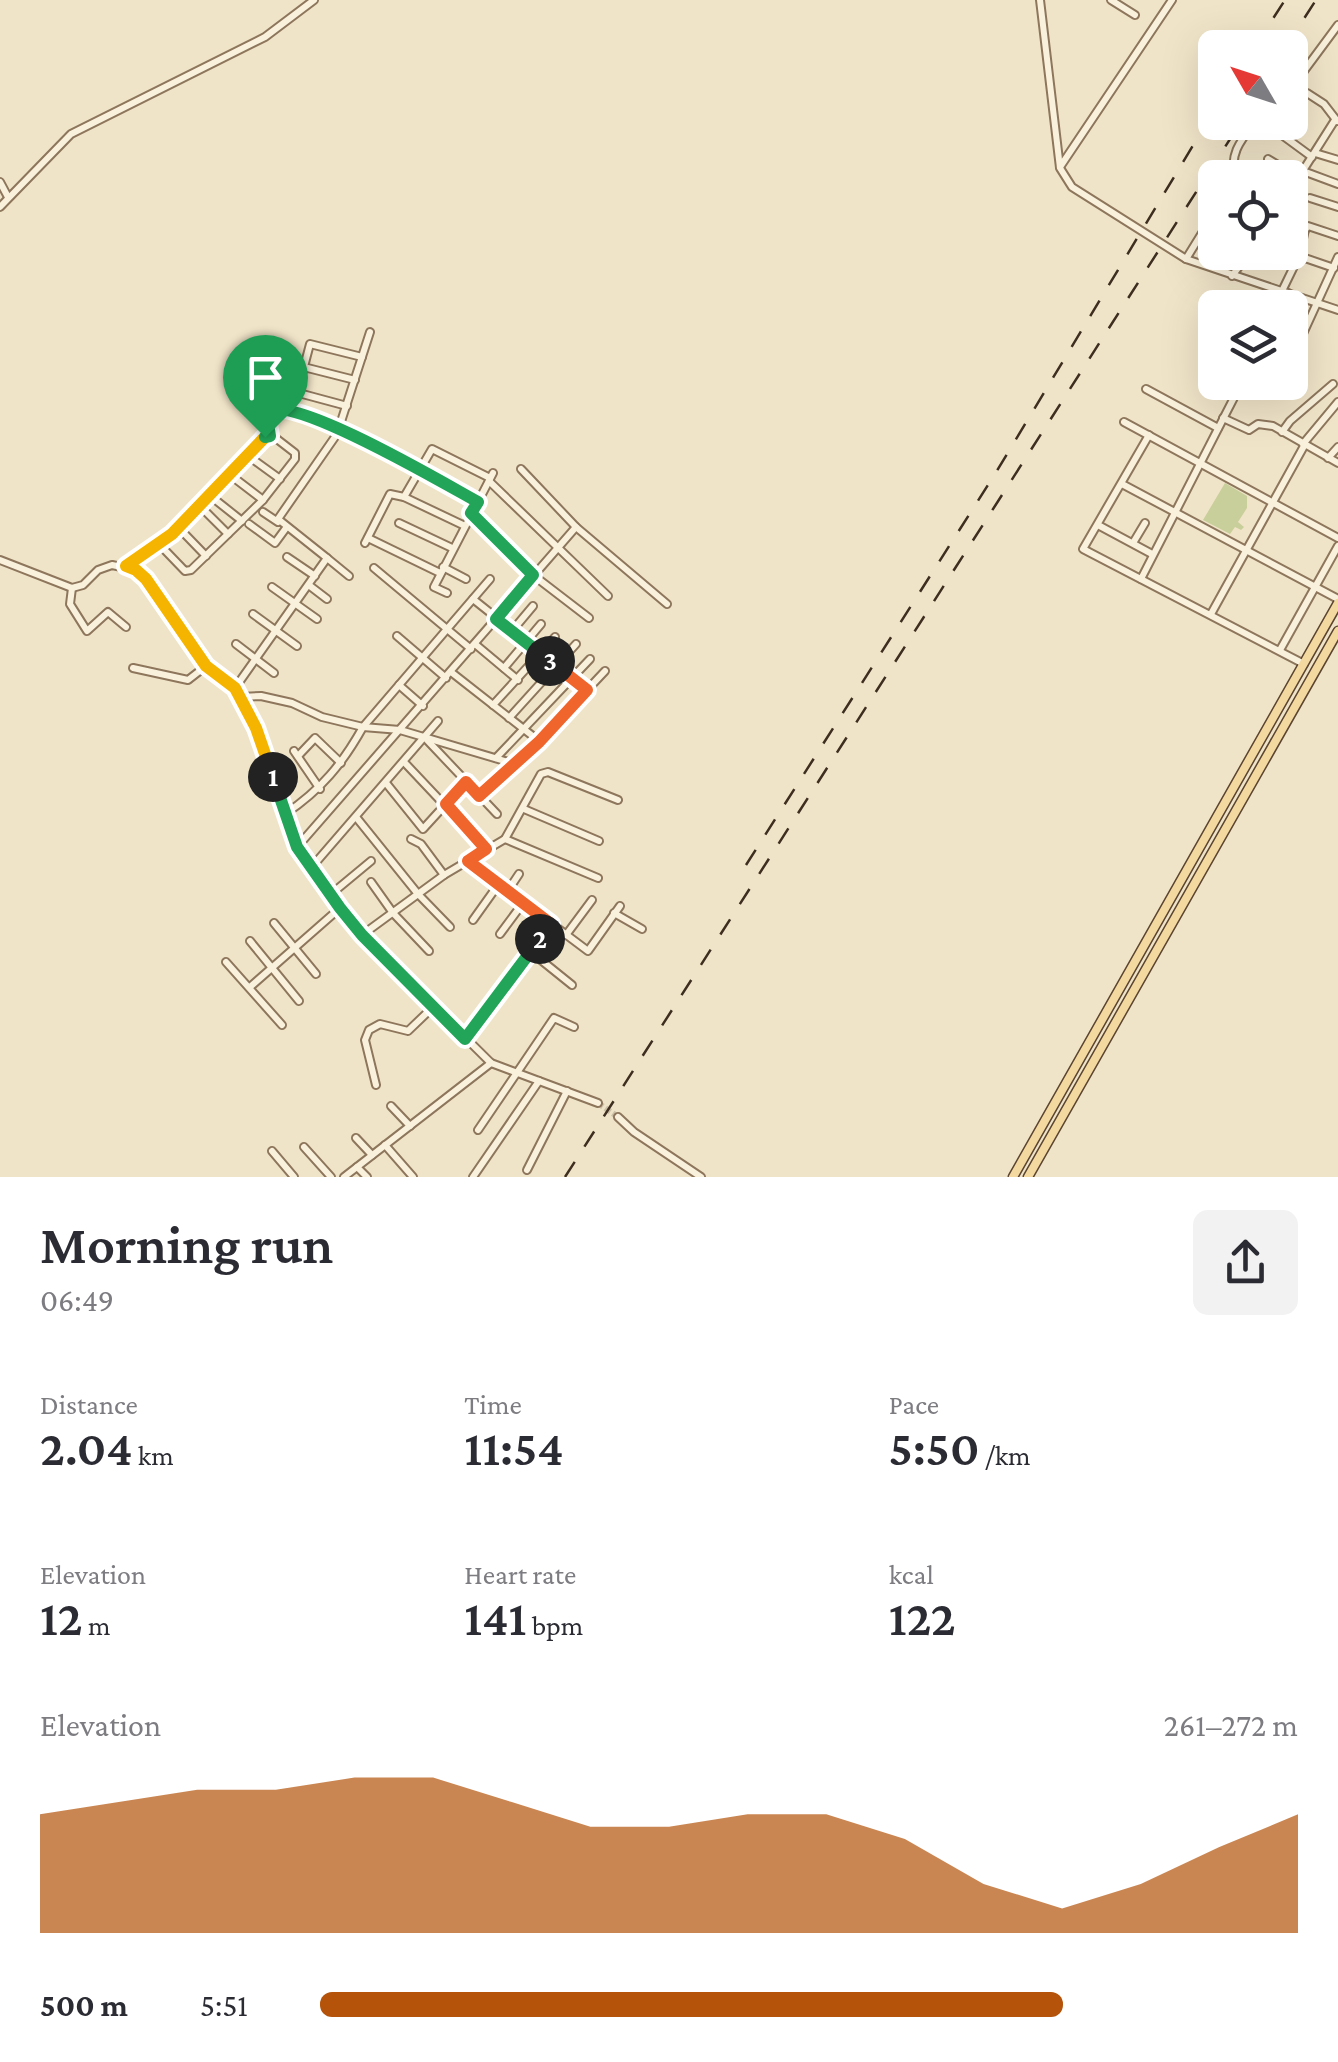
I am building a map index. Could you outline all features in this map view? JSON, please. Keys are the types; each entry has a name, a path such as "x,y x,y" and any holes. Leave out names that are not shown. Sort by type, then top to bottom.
{"main road":[{"path":"1028,1177 1338,601"},
{"path":"1013,1177 1338,630"}],"street":[{"path":"0,207 71,134 265,37 314,0"},
{"path":"1040,0 1060,168 1072,187 1186,259 1278,290"},
{"path":"1111,0 1135,16"},
{"path":"1060,168 1172,0"},
{"path":"1308,66 1338,25"},
{"path":"1308,94 1324,104 1337,121 1308,163"},
{"path":"1290,140 1314,155 1338,160"},
{"path":"1308,176 1338,184"},
{"path":"0,182 8,197"},
{"path":"1310,198 1338,208"},
{"path":"1308,226 1338,236"},
{"path":"1186,259 1198,240"},
{"path":"1308,258 1337,263 1308,323"},
{"path":"1232,276 1236,270"},
{"path":"1308,300 1338,310"},
{"path":"278,522 340,427 370,332"},
{"path":"297,393 312,343 362,357"},
{"path":"280,360 355,380"},
{"path":"1282,432 1290,420 1333,384"},
{"path":"269,385 347,406"},
{"path":"1146,389 1218,428"},
{"path":"1140,579 1233,400"},
{"path":"1211,614 1274,506 1304,445 1338,402"},
{"path":"160,545 185,571 191,570 245,522 296,459 296,453 270,436 266,412 270,407 340,427 478,502"},
{"path":"1224,418 1249,430 1265,424 1338,463"},
{"path":"1124,422 1338,538"},
{"path":"1149,435 1083,549 1304,664"},
{"path":"126,566 160,545 270,436"},
{"path":"1328,458 1338,447"},
{"path":"404,497 430,450 435,449 491,478 556,550 608,596"},
{"path":"247,455 280,479"},
{"path":"521,469 576,527 668,604"},
{"path":"229,474 263,500"},
{"path":"447,593 434,587 491,478"},
{"path":"1122,484 1338,601"},
{"path":"208,494 274,542 286,528"},
{"path":"465,526 394,494 388,496 367,540 466,579"},
{"path":"199,505 228,534"},
{"path":"262,512 349,576"},
{"path":"471,513 533,575 589,618"},
{"path":"399,523 453,548"},
{"path":"1133,544 1145,523"},
{"path":"1098,525 1152,554"},
{"path":"178,527 206,556"},
{"path":"297,847 576,527"},
{"path":"1280,650 1338,546"},
{"path":"287,557 316,576"},
{"path":"235,688 326,558"},
{"path":"0,560 72,588 112,565 136,570 146,579 206,666 240,696 256,728 297,847 362,935 491,1062 598,1104"},
{"path":"374,568 518,680"},
{"path":"285,814 320,789 356,744 364,727 490,580"},
{"path":"310,586 327,598"},
{"path":"272,587 318,619"},
{"path":"72,588 70,604 87,631 108,612 126,628"},
{"path":"473,599 587,690"},
{"path":"512,631 533,606"},
{"path":"253,614 297,646"},
{"path":"504,668 542,624"},
{"path":"398,636 539,742"},
{"path":"493,706 556,637"},
{"path":"236,644 274,673"},
{"path":"509,718 576,644"},
{"path":"496,758 590,659"},
{"path":"133,668 188,680 206,666"},
{"path":"240,696 292,703 322,717 400,730 515,764 605,671"},
{"path":"398,686 423,706"},
{"path":"312,868 438,721"},
{"path":"320,789 296,753 315,738 341,763"},
{"path":"425,739 498,814"},
{"path":"404,762 486,849"},
{"path":"479,796 512,763"},
{"path":"362,935 444,875 505,839 544,772 618,800"},
{"path":"386,783 423,829 466,782"},
{"path":"524,809 599,841"},
{"path":"356,817 450,927"},
{"path":"410,839 421,844 444,875"},
{"path":"505,839 598,878"},
{"path":"330,894 371,861"},
{"path":"468,861 588,951 617,910 642,929"},
{"path":"506,892 520,874"},
{"path":"372,882 392,913 429,951"},
{"path":"473,920 498,885"},
{"path":"566,935 592,900"},
{"path":"500,934 522,904"},
{"path":"250,987 340,908"},
{"path":"274,923 316,974"},
{"path":"465,1039 551,924"},
{"path":"250,942 299,1001"},
{"path":"531,952 572,984"},
{"path":"226,962 282,1025"},
{"path":"376,1085 366,1043 369,1030 380,1024 408,1031 434,1007"},
{"path":"478,1130 554,1018 574,1028"},
{"path":"344,1177 491,1062"},
{"path":"473,1177 539,1081"},
{"path":"527,1170 567,1090"},
{"path":"391,1106 410,1126"},
{"path":"618,1117 702,1177"},
{"path":"356,1138 372,1155"},
{"path":"385,1145 414,1177"},
{"path":"304,1147 331,1177"},
{"path":"272,1151 294,1177"},
{"path":"357,1167 368,1177"}],"green space":[{"path":"1225,483 1247,496 1247,508 1238,522 1244,527 1235,527 1230,534 1203,520"}],"tunnel":[{"path":"598,1103 618,1117"}],"railway":[{"path":"1266,30 1285,0"},
{"path":"1297,30 1316,0"},
{"path":"746,865 995,474 1198,137"},
{"path":"565,1177 1229,140"}],"route":[{"path":"270,407 340,427 478,502 471,513 533,575 496,619 587,690 539,742 479,796 466,782 446,804 486,849 468,861 551,924 465,1039 340,908 297,847 256,728 235,688 206,666 146,579 126,566 172,534 265,437 270,436 266,412 270,407"}]}
